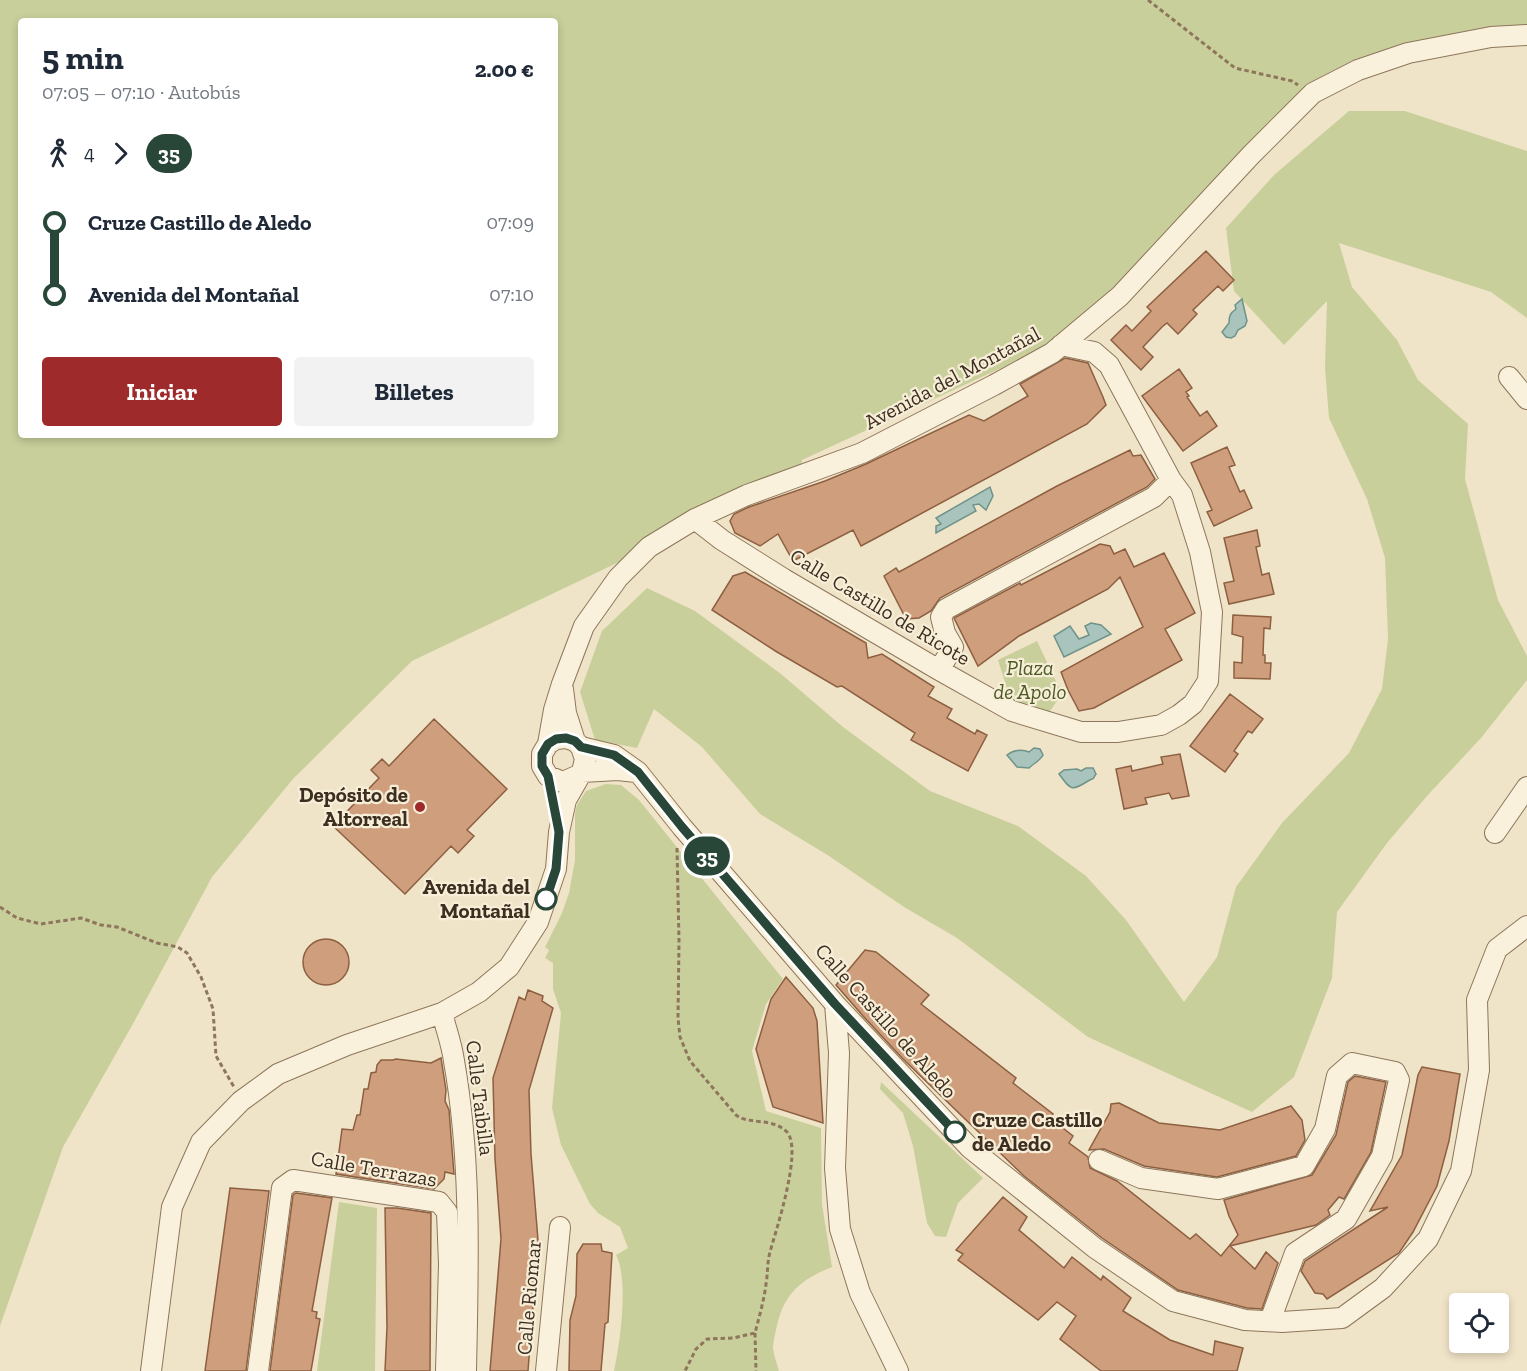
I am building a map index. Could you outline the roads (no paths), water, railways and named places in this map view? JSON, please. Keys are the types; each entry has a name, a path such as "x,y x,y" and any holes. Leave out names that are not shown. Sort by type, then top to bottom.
{"street":[{"name":"Avenida del Montañal","path":"548,744 554,710 584,626 618,578 649,547 695,519 747,495 862,453 1052,353 1120,296 1251,155 1313,93 1358,70 1408,52 1491,37 1527,35"},
{"name":"Calle Castillo de Ricote","path":"695,519 722,540 775,573 1012,711 1081,732 1118,732 1161,725 1193,704 1208,681 1212,612 1200,552 1182,495 1171,480 1109,364 1094,352 1061,345"},
{"path":"1509,377 1527,399"},
{"path":"939,670 953,647 945,633 941,617 946,609 1154,497 1171,480"},
{"path":"151,1371 172,1207 201,1142 241,1101 278,1074 347,1045 442,1013 479,993 509,967 538,922 556,869 559,832 566,800 581,774 585,759 567,713 562,684"},
{"path":"559,832 548,776 542,766 542,754 548,744 556,739 566,738 578,744"},
{"name":"Calle Castillo de Aledo","path":"578,744 614,755 638,772 682,827 835,1004 970,1148 1095,1248 1173,1301 1245,1320 1342,1318 1383,1288 1428,1239 1461,1172 1479,1070 1477,1000 1497,950 1527,926"},
{"path":"548,776 563,782 581,774 618,770 638,772"},
{"path":"1495,833 1527,787"},
{"path":"835,1004 839,1053 835,1168 840,1229 861,1293 898,1371"},
{"name":"Calle Taibilla","path":"442,1013 454,1059 463,1117 469,1254 466,1371"},
{"path":"1099,1160 1141,1178 1218,1189 1304,1166 1325,1129 1337,1076 1352,1063 1395,1072 1399,1080 1382,1156 1346,1219 1295,1253 1270,1321"},
{"name":"Calle Terrazas","path":"258,1371 282,1188 293,1180 439,1202 447,1212 446,1371"},
{"name":"Calle Riomar","path":"546,1371 560,1227"}],"water":[{"path":"1242,299 1247,321 1245,326 1238,330 1235,336 1226,337 1222,332 1229,323 1231,313 1236,309 1235,305"},
{"path":"990,487 993,496 986,510 979,504 973,505 976,511 936,533 936,526 941,524 936,518"},
{"path":"1091,623 1101,625 1111,634 1064,657 1054,636 1070,626 1079,639 1089,635 1085,626"},
{"path":"1034,748 1040,749 1043,755 1029,768 1017,767 1007,755 1018,750 1029,752"},
{"path":"1093,768 1096,774 1093,779 1072,788 1059,774 1064,770 1081,771"}],"place":[{"name":"Depósito de Altorreal","path":"420,807"},
{"name":"Avenida del Montañal","path":"546,899"},
{"name":"Cruze Castillo de Aledo","path":"955,1132"}],"park label":[{"name":"Plaza de Apolo","path":"1030,680"}]}
